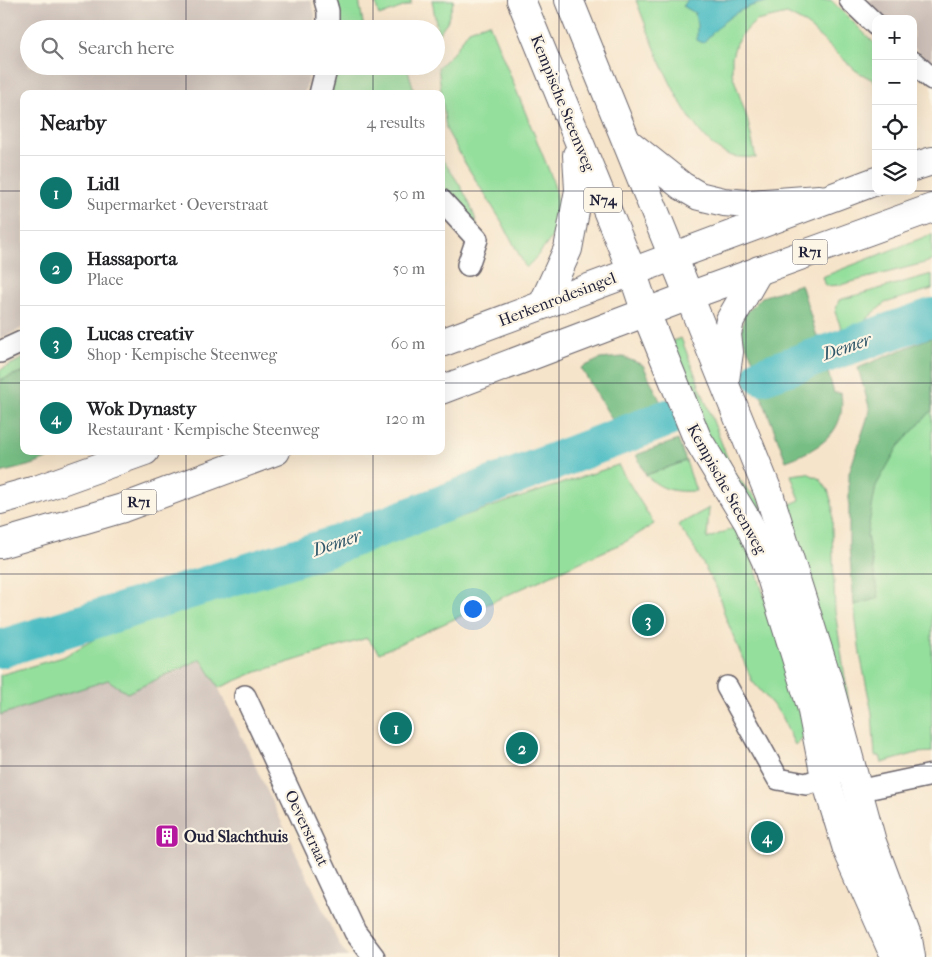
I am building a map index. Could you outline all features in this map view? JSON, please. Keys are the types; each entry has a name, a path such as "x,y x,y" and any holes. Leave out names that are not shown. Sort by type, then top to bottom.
{"main road":[{"name":"Kempische Steenweg","path":"521,0 632,271 646,313 697,438 748,522 766,561 811,706 825,777 848,849 890,946 898,957"},
{"name":"Kempische Steenweg","path":"569,0 689,296 722,355 725,384 769,494 828,682 872,842 908,939 911,957"},
{"path":"543,304 568,248 580,190 574,128"},
{"path":"626,141 682,186 699,196 724,202 748,204 826,199"},
{"path":"917,166 932,161"},
{"name":"Herkenrodesingel","path":"445,341 872,182"},
{"name":"R71","path":"445,388 758,270 932,208"},
{"path":"722,355 730,320 758,270"},
{"path":"36,490 84,455"},
{"path":"0,500 36,490 133,455"},
{"name":"R71","path":"0,544 123,508 265,455"}],"street":[{"path":"325,0 328,20"},
{"path":"850,0 872,21"},
{"path":"321,90 325,75"},
{"path":"445,204 477,239 468,265"},
{"path":"0,352 20,343"},
{"path":"727,687 778,779 806,784 825,777 854,780 932,775"},
{"name":"Oeverstraat","path":"245,696 356,932 374,957"}],"shaded area":[{"path":"0,0 311,0 315,20 20,20 20,75 309,75 305,90 20,90 20,329 0,339"},
{"path":"866,0 932,0 932,65 917,51 917,15 881,15"},
{"path":"201,658 219,689 339,944 348,957 0,957 0,715 108,680 127,693"}],"green space":[{"path":"336,0 359,0 362,20 338,20 339,11"},
{"path":"375,0 411,0 411,4 379,16"},
{"path":"432,0 454,0 445,25 445,20 436,20"},
{"path":"636,0 831,0 872,41 872,80 855,70 806,24 787,14 756,21 736,43 732,57 732,73 747,118 756,158 739,157 729,155 713,145 699,130 672,87"},
{"path":"489,23 552,178 559,208 559,220 549,241 526,268 502,222 446,129 445,90 441,90 439,75 445,75 445,60 453,53 469,30"},
{"path":"332,75 409,75 414,90 330,90"},
{"path":"445,164 467,198 477,225 445,191"},
{"path":"932,234 932,261 840,285 825,286 822,277"},
{"path":"932,274 932,289 885,303 845,338 835,312 839,300"},
{"path":"801,284 818,340 807,349 755,363 741,336 744,315 762,297"},
{"path":"932,337 932,410 898,447 876,486 867,535 879,598 854,605 849,547 849,473 870,410 858,368"},
{"path":"681,338 732,470 747,489 760,501 815,671 706,437 668,343"},
{"path":"623,357 643,365 664,409 616,426 581,368 600,359"},
{"path":"824,358 834,393 841,393 842,407 840,419 828,438 819,445 786,461 756,382"},
{"path":"20,360 20,372 0,380 0,370"},
{"path":"20,373 20,455 55,455 35,464 0,473 0,380"},
{"path":"932,380 932,752 917,753 882,763 880,756 875,756 872,713 860,654 854,605 864,602 856,503"},
{"path":"678,440 686,461 646,475 636,455"},
{"path":"686,461 696,491 669,489 646,475"},
{"path":"618,465 654,524 627,541 379,653 367,638 254,673 219,688 201,659 127,693 108,680 0,715 0,675 63,657 98,637"},
{"path":"807,473 820,479 828,490 833,507 835,611 855,744 786,506 800,500 791,475"},
{"path":"709,508 707,539 741,525 809,732 795,745 779,712 752,681 725,616 717,589 692,544 678,525"}],"water":[{"path":"688,0 782,0 757,4 738,12 721,25 703,43 697,40 695,13 683,6"}],"waterway":[{"name":"Demer","path":"762,376 932,317"},
{"name":"Demer","path":"0,649 335,545 668,418"}],"place":[{"name":"Lucas creativ","path":"648,620"},
{"name":"Lidl","path":"396,728"},
{"name":"Hassaporta","path":"522,748"},
{"name":"Oud Slachthuis","path":"167,836"},
{"name":"Wok Dynasty","path":"767,837"}]}
